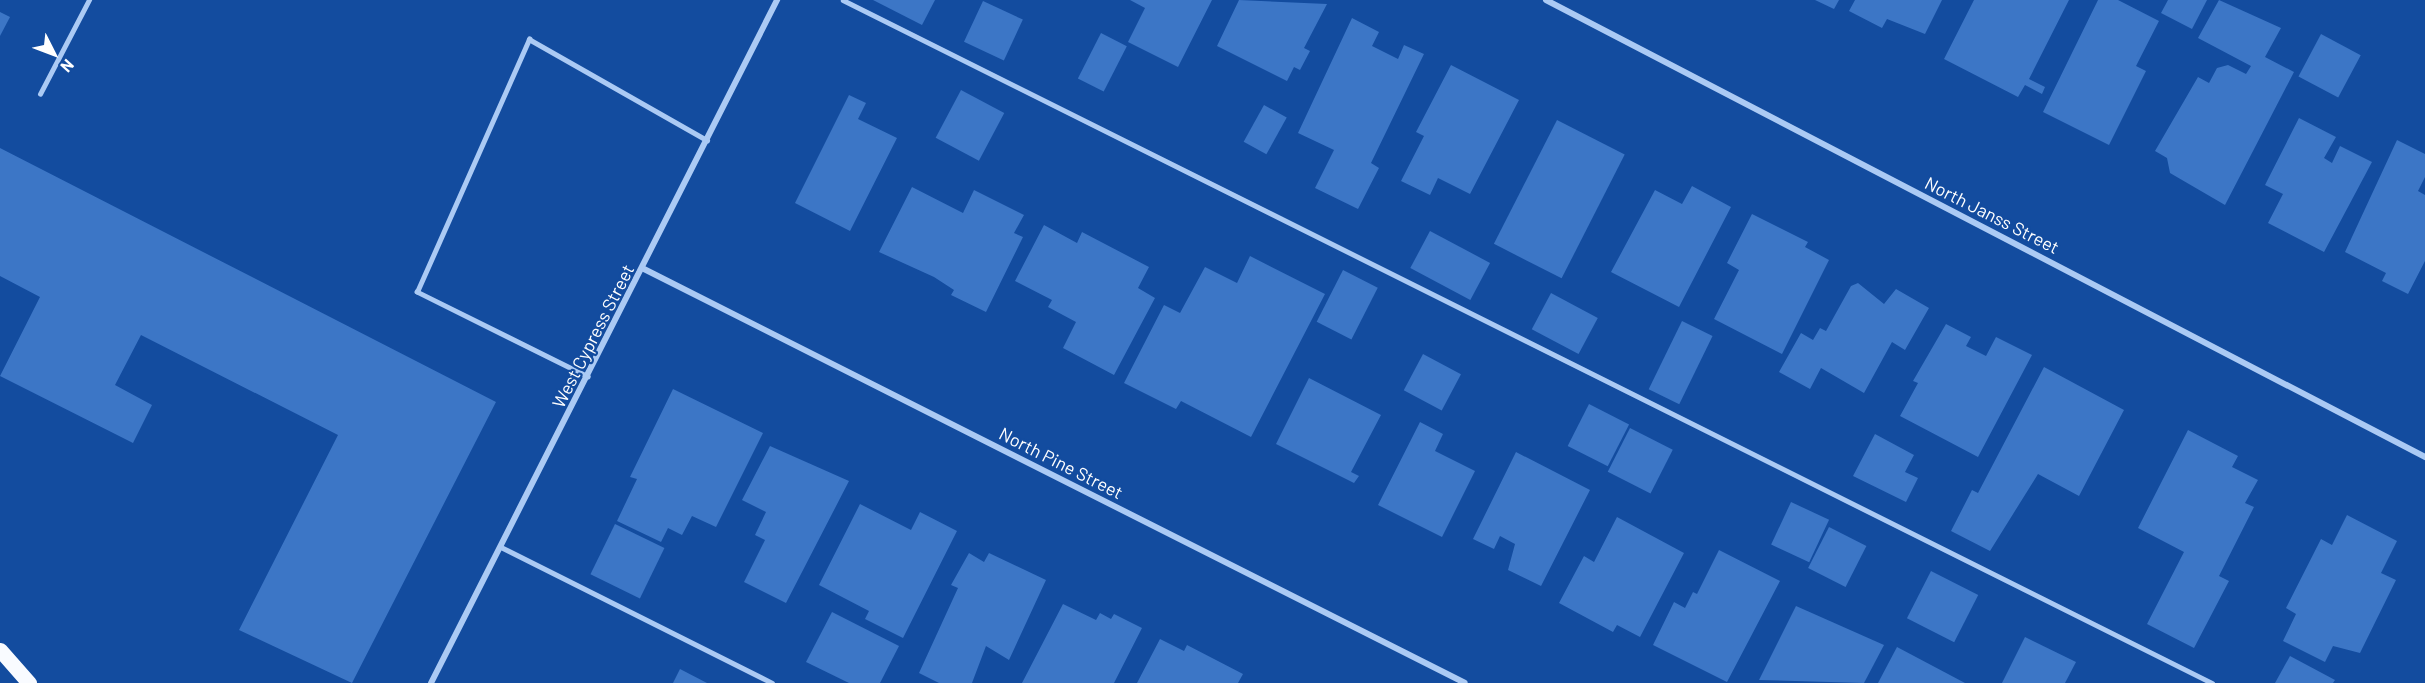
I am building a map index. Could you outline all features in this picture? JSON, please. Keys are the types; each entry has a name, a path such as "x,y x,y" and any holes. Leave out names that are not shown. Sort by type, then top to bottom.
{"main road":[{"path":"0,650 29,683"}],"street":[{"name":"West Cypress Street","path":"431,683 644,269 777,0"},
{"name":"North Janss Street","path":"1546,0 2425,457"},
{"name":"North Pine Street","path":"644,269 1465,683"}],"lane":[{"path":"40,94 89,0"},
{"path":"843,0 2212,683"},
{"path":"588,378 417,292 529,39 708,141"},
{"path":"501,547 772,683"}],"building":[{"path":"873,0 935,0 922,25"},
{"path":"1130,0 1212,0 1178,67 1128,42 1145,8"},
{"path":"1239,0 1327,4 1304,48 1310,51 1300,70 1294,67 1287,81 1217,46"},
{"path":"1815,0 1839,0 1834,9"},
{"path":"1855,0 1942,0 1925,34 1887,19 1882,28 1849,11"},
{"path":"1974,0 2069,0 2029,79 2045,87 2042,94 2025,85 2018,97 1944,59"},
{"path":"2098,0 2118,0 2159,21 2136,66 2146,71 2109,145 2043,112"},
{"path":"2168,0 2207,0 2192,29 2161,13"},
{"path":"2219,0 2281,28 2265,57 2294,72 2225,205 2170,173 2167,158 2155,151 2198,77 2209,83 2217,68 2228,65 2246,74 2251,66 2198,38"},
{"path":"983,1 1023,20 1004,60 964,42"},
{"path":"0,12 10,17 0,36"},
{"path":"1352,18 1379,32 1372,46 1398,59 1404,45 1424,54 1371,163 1379,168 1358,209 1315,188 1334,150 1298,133"},
{"path":"1101,33 1127,46 1104,92 1078,78"},
{"path":"2321,34 2361,55 2338,98 2298,76"},
{"path":"1451,65 1519,100 1470,194 1438,178 1430,195 1401,181 1424,136 1416,132"},
{"path":"961,90 1004,113 979,161 936,138"},
{"path":"849,95 866,103 858,119 897,138 850,231 795,203"},
{"path":"1264,105 1287,118 1266,154 1244,142"},
{"path":"2299,118 2336,137 2324,158 2332,163 2340,146 2372,162 2324,252 2268,223 2283,194 2265,185"},
{"path":"1557,120 1625,155 1562,278 1494,244"},
{"path":"2397,140 2425,154 2425,177 2418,191 2425,195 2425,261 2408,294 2382,281 2386,273 2345,252"},
{"path":"0,148 496,402 352,683 239,630 338,435 141,335 115,385 152,405 133,443 0,376 40,297 0,276"},
{"path":"1692,186 1731,207 1679,307 1611,272 1655,190 1682,204"},
{"path":"912,187 963,213 974,190 1024,215 1014,233 1023,237 986,312 951,295 954,290 934,277 879,252"},
{"path":"1752,214 1808,242 1805,247 1829,260 1782,354 1714,319 1739,270 1727,263"},
{"path":"1044,225 1077,243 1082,232 1149,267 1138,288 1155,298 1114,375 1063,348 1076,322 1048,307 1052,300 1015,281"},
{"path":"1430,231 1490,263 1470,300 1410,268"},
{"path":"1250,256 1325,294 1251,437 1181,401 1176,409 1124,383 1164,305 1180,313 1205,267 1237,283"},
{"path":"1343,270 1378,288 1351,339 1317,322"},
{"path":"1858,283 1884,304 1896,289 1929,308 1905,350 1892,342 1864,393 1821,368 1810,389 1779,372 1801,333 1813,340 1820,328 1826,331 1851,286"},
{"path":"1551,293 1598,318 1579,354 1532,329"},
{"path":"1682,321 1713,336 1679,404 1649,389"},
{"path":"1946,324 1971,337 1966,346 1986,356 1996,337 2032,355 1978,457 1900,416 1918,383 1913,381"},
{"path":"1423,354 1461,374 1442,410 1404,390"},
{"path":"2044,367 2124,410 2079,496 2038,474 1990,551 1951,531 1972,490 1978,493"},
{"path":"1309,378 1381,415 1351,472 1359,476 1354,483 1276,444"},
{"path":"673,389 763,433 716,527 692,516 682,535 668,528 661,542 617,521 637,479 630,477"},
{"path":"1589,404 1629,424 1608,466 1568,446"},
{"path":"1420,422 1443,434 1435,451 1475,471 1442,537 1378,505"},
{"path":"1630,428 1673,450 1651,493 1608,472"},
{"path":"2188,430 2238,456 2232,467 2258,480 2245,503 2254,507 2219,576 2229,581 2194,648 2147,624 2184,552 2138,528"},
{"path":"1875,434 1914,455 1905,472 1918,478 1906,502 1853,476"},
{"path":"770,446 849,481 786,603 744,582 765,540 755,535 766,512 742,500"},
{"path":"1516,452 1590,490 1541,586 1508,570 1515,544 1500,536 1494,549 1473,539"},
{"path":"1791,502 1829,520 1809,562 1771,545"},
{"path":"860,504 911,530 920,512 957,531 903,638 865,619 869,611 819,585"},
{"path":"2347,515 2397,541 2381,573 2396,580 2360,653 2333,646 2325,662 2283,641 2296,614 2286,608 2321,539 2332,545"},
{"path":"1617,517 1684,553 1640,637 1617,625 1613,632 1559,603 1584,556 1594,562"},
{"path":"615,524 664,548 640,598 590,574"},
{"path":"1829,527 1866,546 1846,587 1808,568"},
{"path":"1719,550 1780,581 1727,682 1653,645 1674,602 1685,608 1693,592 1697,594"},
{"path":"969,553 984,562 989,553 1046,580 1009,660 986,646 972,683 939,683 919,673 958,588 951,585"},
{"path":"1931,571 1978,595 1954,642 1907,618"},
{"path":"1063,604 1096,620 1100,613 1111,619 1114,614 1142,628 1114,683 1022,683"},
{"path":"1796,606 1884,645 1864,683 1759,680"},
{"path":"832,612 899,646 880,683 849,683 806,662"},
{"path":"2025,637 2076,662 2065,683 2002,683"},
{"path":"1160,639 1184,651 1187,645 1243,674 1238,683 1137,683"},
{"path":"1897,647 1965,683 1878,683"},
{"path":"2290,656 2335,680 2333,683 2275,683"},
{"path":"680,669 707,683 673,683"}]}
